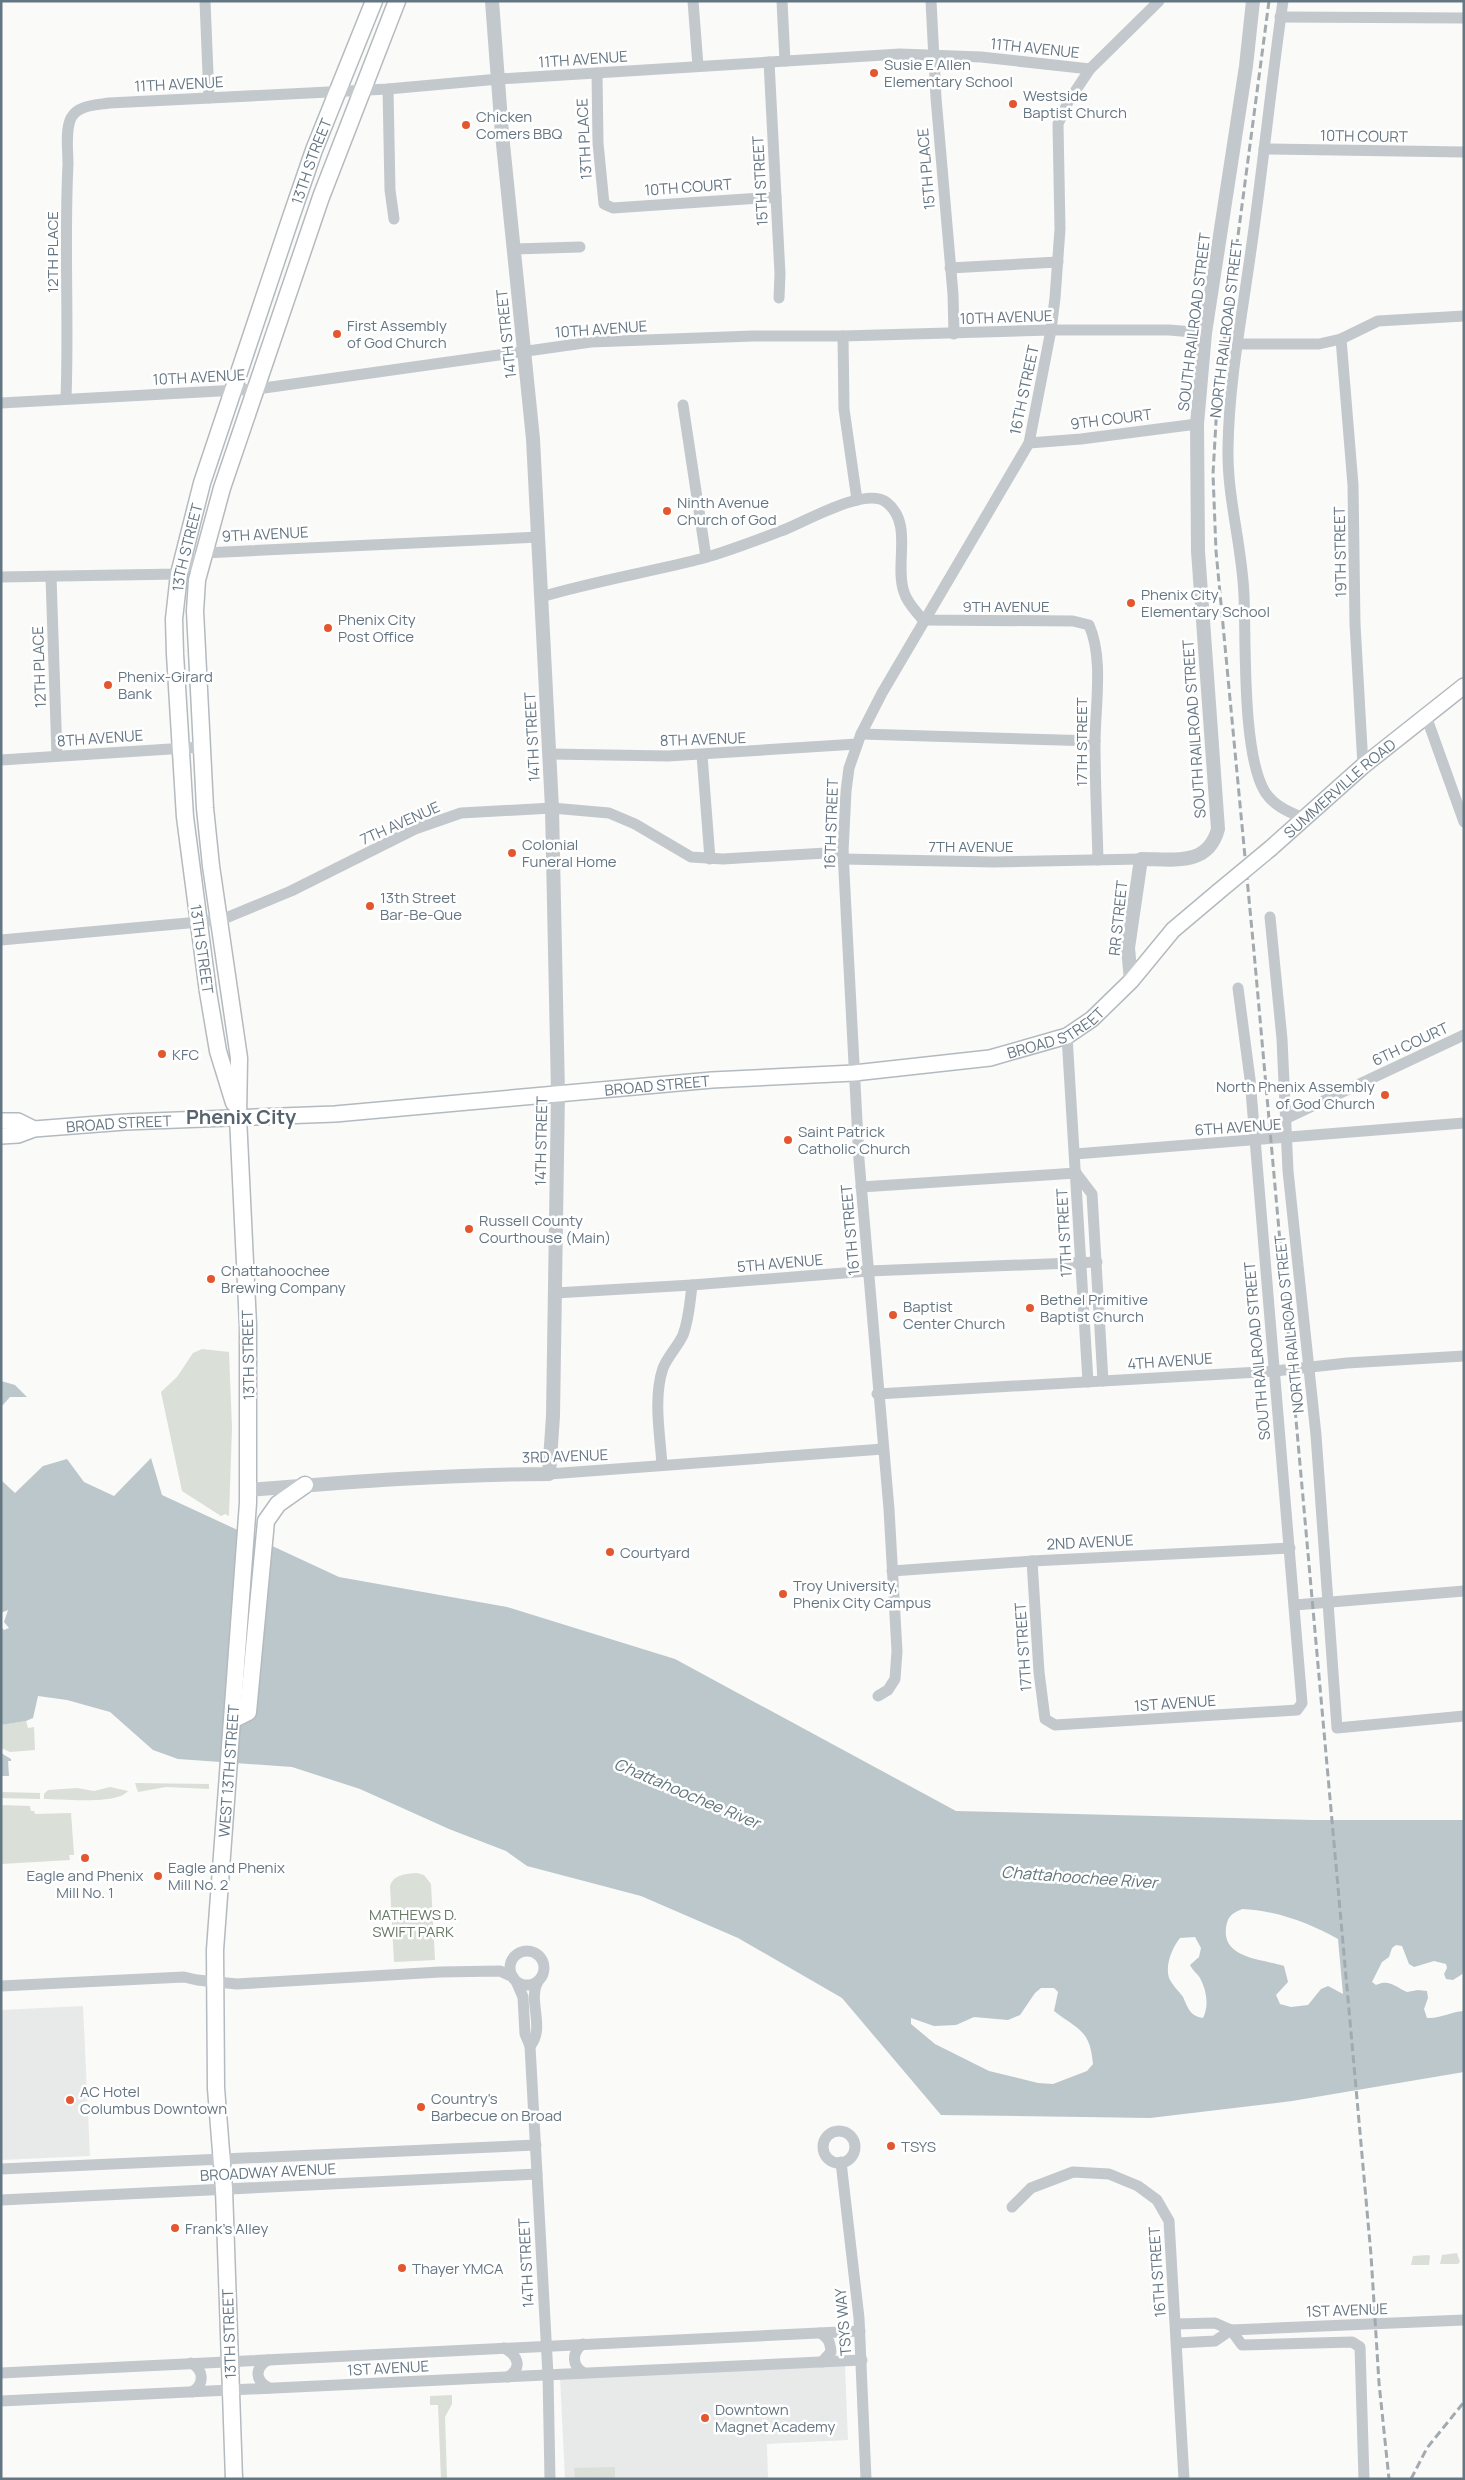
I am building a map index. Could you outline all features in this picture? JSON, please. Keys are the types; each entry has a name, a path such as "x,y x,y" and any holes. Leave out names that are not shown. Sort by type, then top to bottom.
{"main road":[{"name":"13TH STREET","path":"238,1117 218,1051 197,923 180,748 174,619 179,574 202,483 294,208 374,1"},
{"name":"13TH STREET","path":"249,1497 248,1316 238,1117 239,1058 221,920 211,866 201,747 194,619 197,580 222,488 321,197 397,1"},
{"name":"SUMMERVILLE ROAD","path":"1218,892 1271,848 1363,766 1464,686"},
{"name":"BROAD STREET","path":"1,1136 18,1134 34,1129 238,1117 335,1114 741,1078 854,1073 990,1058 1067,1036 1092,1019 1131,981 1173,930 1218,892"},
{"name":"BROAD STREET","path":"1,1121 18,1121 34,1129"},
{"path":"232,1720 248,1712 266,1521 278,1504 305,1486"},
{"name":"WEST 13TH STREET","path":"224,2189 216,2088 215,1950 249,1497"},
{"name":"13TH STREET","path":"224,2189 234,2479"}],"street":[{"path":"205,1 208,98"},
{"name":"14TH STREET","path":"492,1 502,134 515,249 523,350 534,438 550,754 558,1093 553,1416 549,1474"},
{"path":"693,1 698,66"},
{"path":"782,1 785,61"},
{"name":"15TH PLACE","path":"931,1 941,183 950,268 954,334"},
{"name":"16TH STREET","path":"878,1696 888,1690 895,1679 897,1651 854,1073 843,856 849,768 859,739 923,620 1000,495 1029,443 1051,330 1058,262 1060,229 1058,124 1068,102 1090,69 1159,1"},
{"name":"SOUTH RAILROAD STREET","path":"1141,859 1181,859 1205,853 1214,843 1218,829 1198,551 1197,424 1206,334 1246,66 1253,1"},
{"name":"NORTH RAILROAD STREET","path":"1283,1 1232,381 1228,481 1244,590 1247,690 1254,760 1260,782 1273,802 1303,818"},
{"path":"1280,17 1464,18"},
{"name":"11TH AVENUE","path":"79,110 109,103 388,89 499,79 900,54 934,54 1016,60 1090,69"},
{"name":"15TH STREET","path":"769,62 779,298"},
{"name":"13TH PLACE","path":"597,73 598,144 604,204"},
{"path":"388,89 390,190 394,219"},
{"name":"12TH PLACE","path":"66,398 67,178 71,118 79,110"},
{"name":"10TH COURT","path":"1264,149 1464,152"},
{"name":"10TH COURT","path":"604,204 613,208 776,197"},
{"path":"515,249 580,247"},
{"path":"950,268 1058,262"},
{"path":"1237,344 1319,344 1341,339 1378,321 1464,316"},
{"name":"10TH AVENUE","path":"1,403 257,389 523,350 592,342 753,336 954,334 1051,330 1169,330 1206,334"},
{"path":"843,336 844,409 857,500"},
{"name":"19TH STREET","path":"1341,339 1353,485 1356,624 1363,766"},
{"path":"683,404 706,557"},
{"name":"9TH COURT","path":"1029,443 1081,439 1197,424"},
{"path":"541,597 591,582 706,557 762,538 857,500 873,497 885,501 894,511 902,538 901,580 904,592 909,603 923,620"},
{"name":"9TH AVENUE","path":"179,574 204,553 539,537"},
{"path":"1,577 179,574"},
{"name":"12TH PLACE","path":"51,577 57,756"},
{"name":"9TH AVENUE","path":"923,620 1073,621 1088,625"},
{"name":"17TH STREET","path":"1088,625 1094,636 1096,666 1095,742 1098,860"},
{"path":"1426,716 1464,822"},
{"name":"8TH AVENUE","path":"550,754 702,755 859,739 1095,742"},
{"name":"8TH AVENUE","path":"1,760 201,747"},
{"path":"702,755 710,859"},
{"name":"7TH AVENUE","path":"1,940 221,920 291,891 438,820 461,813 552,808 609,813 620,816 680,852 691,857 710,859 843,856 994,862 1098,860"},
{"path":"1098,860 1141,859"},
{"name":"RR STREET","path":"1131,981 1128,948 1141,859"},
{"name":"NORTH RAILROAD STREET","path":"1270,917 1282,1040 1288,1170 1310,1368 1337,1728 1464,1716"},
{"name":"SOUTH RAILROAD STREET","path":"1238,988 1255,1140 1290,1548 1302,1703 1297,1710"},
{"name":"6TH COURT","path":"1287,1118 1464,1035"},
{"name":"17TH STREET","path":"1067,1036 1088,1382"},
{"name":"6TH AVENUE","path":"1075,1154 1464,1123"},
{"path":"861,1187 1076,1173"},
{"name":"17TH STREET","path":"1076,1173 1092,1194 1103,1380"},
{"name":"5TH AVENUE","path":"555,1293 692,1285 869,1271 1096,1262"},
{"path":"662,1465 658,1412 659,1392 664,1368 683,1335 688,1319 692,1285"},
{"name":"4TH AVENUE","path":"878,1394 1310,1368 1347,1363 1464,1356"},
{"name":"3RD AVENUE","path":"249,1497 305,1486 494,1474 549,1474 882,1449"},
{"name":"2ND AVENUE","path":"892,1572 1032,1561 1290,1548"},
{"name":"17TH STREET","path":"1032,1561 1039,1672 1045,1719 1055,1725"},
{"path":"1294,1605 1464,1591"},
{"name":"1ST AVENUE","path":"1055,1725 1297,1710"},
{"name":"14TH STREET","path":"530,2046 536,2032 534,1990 542,1977 544,1965 538,1955 529,1951 520,1952 512,1961 510,1972 523,1997 525,2034 530,2046 547,2346 550,2479"},
{"path":"500,1971 512,1961"},
{"path":"1,1986 184,1976 197,1980 237,1984 440,1972 500,1971 527,1985 538,1981"},
{"name":"BROADWAY AVENUE","path":"1,2169 536,2145"},
{"name":"TSYS WAY","path":"840,2162 860,2331 866,2479"},
{"name":"16TH STREET","path":"1012,2207 1030,2188 1073,2172 1109,2174 1138,2186 1157,2200 1169,2221 1184,2479"},
{"name":"BROADWAY AVENUE","path":"1,2200 537,2174"},
{"name":"1ST AVENUE","path":"1176,2324 1215,2323 1231,2330 1464,2320"},
{"path":"1231,2330 1242,2345 1352,2342 1360,2346 1364,2479"},
{"name":"1ST AVENUE","path":"1177,2342 1215,2340 1231,2330"},
{"name":"1ST AVENUE","path":"1,2373 860,2331"},
{"path":"820,2333 827,2337 830,2342 831,2352 828,2359 822,2362"},
{"path":"583,2344 577,2348 574,2354 575,2364 578,2370 584,2374"},
{"path":"504,2348 513,2352 517,2359 518,2367 508,2377"},
{"path":"268,2360 261,2364 258,2370 258,2379 262,2385 269,2388"},
{"name":"1ST AVENUE","path":"1,2401 862,2360"},
{"path":"191,2363 201,2373 202,2381 198,2388 192,2392"}],"shaded area":[{"path":"83,2006 90,2156 1,2160 1,2010"},
{"name":"Downtown Magnet Academy","path":"845,2366 848,2440 767,2444 768,2479 565,2479 560,2377"}],"green space":[{"path":"202,1349 229,1352 232,1428 229,1516 225,1514 221,1516 182,1491 161,1392 177,1377 193,1353"},
{"path":"26,1721 28,1728 34,1727 35,1750 10,1752 1,1748 1,1725"},
{"path":"135,1783 209,1784 209,1789 166,1787 138,1792"},
{"path":"110,1787 128,1791 113,1798 101,1800 44,1799 44,1794 48,1790 77,1788 94,1791"},
{"path":"1,1792 40,1793 40,1799 1,1798"},
{"path":"1,1805 30,1806 31,1811 34,1811 35,1814 71,1813 74,1855 69,1855 70,1860 1,1864"},
{"name":"MATHEWS D. SWIFT PARK","path":"417,1873 424,1875 431,1884 435,1960 394,1962 390,1886 397,1877"},
{"path":"1457,2253 1460,2262 1458,2264 1440,2264 1442,2255"},
{"path":"1413,2256 1430,2256 1429,2265 1411,2265"},
{"path":"452,2395 452,2404 445,2417 447,2479 441,2479 438,2405 430,2405 430,2396"},
{"path":"615,2467 615,2479 575,2479 574,2468"}],"water":[{"path":"1,1381 15,1385 27,1397 10,1397 1,1407"},
{"name":"Chattahoochee River","path":"151,1458 162,1495 339,1577 507,1607 675,1659 956,1811 1312,1820 1464,1820 1464,1973 1453,1980 1446,1979 1444,1974 1447,1968 1446,1964 1434,1961 1414,1967 1409,1964 1402,1946 1396,1945 1392,1948 1389,1957 1382,1962 1372,1982 1376,1985 1389,1983 1407,1992 1427,1991 1428,1998 1424,2009 1427,2018 1464,2011 1464,2072 1292,2101 1150,2118 941,2115 842,1998 738,1938 641,1896 527,1866 506,1851 449,1829 360,1789 292,1767 178,1759 153,1750 110,1712 67,1700 38,1696 33,1718 1,1725 1,1627 4,1630 9,1628 4,1622 8,1610 1,1613 1,1480 15,1493 43,1466 67,1459 84,1482 114,1496","holes":["1242,1909 1292,1918 1338,1939 1343,1994 1328,1986 1321,1989 1308,2005 1291,2007 1280,2004 1276,1995 1288,1982 1284,1966 1255,1959 1237,1952 1230,1946 1226,1938 1229,1918","1195,1937 1201,1948 1199,1957 1190,1965 1200,1978 1206,1993 1207,2003 1203,2018 1190,2011 1183,1997 1169,1978 1170,1957 1180,1938","1041,1988 1054,1988 1058,1992 1054,2011 1076,2027 1086,2037 1089,2044 1093,2064 1087,2071 1053,2084 1038,2083 989,2071 935,2044 911,2024 911,2018 934,2026 956,2025 974,2017 1008,2020 1020,2015 1035,1993"]},
{"path":"1,1753 11,1759 11,1761 8,1761 9,1776 1,1776"}],"railway":[{"path":"1269,1 1218,387 1213,474 1216,551 1254,952 1371,2255 1379,2383 1389,2479"},
{"path":"1411,2479 1427,2448 1464,2402"}],"place":[{"name":"Susie E Allen Elementary School","path":"874,73"},
{"name":"Westside Baptist Church","path":"1013,104"},
{"name":"Chicken Comers BBQ","path":"466,125"},
{"name":"First Assembly of God Church","path":"337,334"},
{"name":"Ninth Avenue Church of God","path":"667,511"},
{"name":"Phenix City Elementary School","path":"1131,603"},
{"name":"Phenix City Post Office","path":"328,628"},
{"name":"Phenix-Girard Bank","path":"108,685"},
{"name":"Colonial Funeral Home","path":"512,853"},
{"name":"13th Street Bar-Be-Que","path":"370,906"},
{"name":"KFC","path":"162,1054"},
{"name":"North Phenix Assembly of God Church","path":"1385,1095"},
{"name":"Saint Patrick Catholic Church","path":"788,1140"},
{"name":"Russell County Courthouse (Main)","path":"469,1229"},
{"name":"Chattahoochee Brewing Company","path":"211,1279"},
{"name":"Bethel Primitive Baptist Church","path":"1030,1308"},
{"name":"Baptist Center Church","path":"893,1315"},
{"name":"Courtyard","path":"610,1552"},
{"name":"Troy University, Phenix City Campus","path":"783,1594"},
{"name":"Eagle and Phenix Mill No. 1","path":"85,1858"},
{"name":"Eagle and Phenix Mill No. 2","path":"158,1876"},
{"name":"AC Hotel Columbus Downtown","path":"70,2100"},
{"name":"Country's Barbecue on Broad","path":"421,2107"},
{"name":"TSYS","path":"891,2146"},
{"name":"Frank's Alley","path":"175,2228"},
{"name":"Thayer YMCA","path":"402,2268"},
{"name":"Downtown Magnet Academy","path":"705,2418"}],"district":[{"name":"Phenix City","path":"241,1116"}]}
